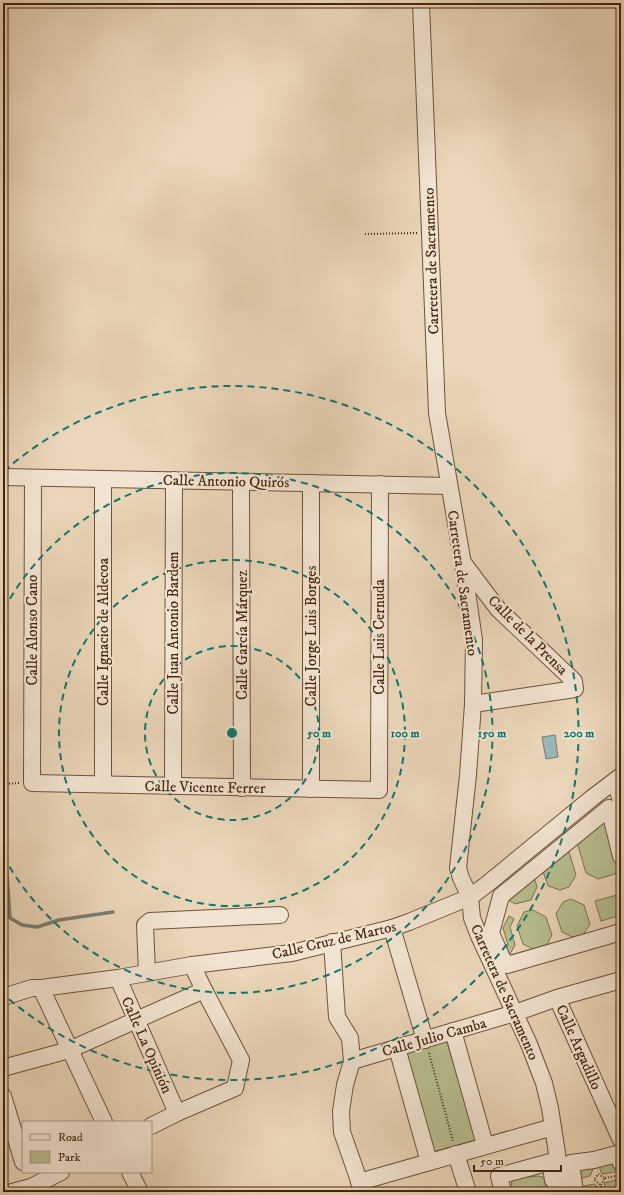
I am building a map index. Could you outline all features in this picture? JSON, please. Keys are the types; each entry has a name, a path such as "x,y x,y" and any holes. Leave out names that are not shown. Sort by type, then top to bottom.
{"street":[{"name":"Carretera de Sacramento","path":"421,3 436,414 463,564 474,640 473,704 468,775 458,868 470,897 472,918 499,965 515,1013 544,1082 553,1127 563,1192"},
{"name":"Calle Antonio Quirós","path":"3,477 449,486"},
{"name":"Calle Alonso Cano","path":"32,783 33,478"},
{"name":"Calle Ignacio de Aldecoa","path":"103,479 104,784"},
{"name":"Calle Juan Antonio Bardem","path":"173,786 174,480"},
{"name":"Calle García Márquez","path":"241,482 242,788"},
{"name":"Calle Jorge Luis Borges","path":"311,483 311,790"},
{"name":"Calle Luis Cernuda","path":"379,790 380,484"},
{"name":"Calle de la Prensa","path":"463,564 498,609 574,681 575,689 473,704"},
{"name":"Calle Cruz de Martos","path":"3,997 32,988 118,978 192,965 292,953 392,928 470,897 486,886 592,798 618,779"},
{"path":"618,779 621,801"},
{"name":"Calle Vicente Ferrer","path":"32,783 311,790 379,790"},
{"path":"499,965 502,958 491,933 501,896 609,808 621,856"},
{"path":"147,972 145,925 150,921 280,916"},
{"path":"392,928 425,1040"},
{"path":"499,965 621,928"},
{"path":"499,965 507,966 621,932"},
{"path":"332,942 337,1017 350,1038 352,1061 345,1085 341,1111 342,1132 361,1187 429,1162 484,1145 553,1127"},
{"path":"152,1126 234,1088 241,1060 192,965"},
{"name":"Calle La Opinión","path":"118,978 177,1113"},
{"name":"Calle Julio Camba","path":"352,1061 453,1032 515,1013 557,998 621,980"},
{"path":"41,988 104,1121"},
{"path":"3,1068 69,1050 204,990"},
{"name":"Calle Argadillo","path":"557,998 621,1140"},
{"path":"453,1032 484,1145"},
{"path":"397,1048 429,1162"},
{"path":"3,1096 22,1159"},
{"path":"456,1154 468,1192"},
{"path":"576,1192 571,1163 594,1160 618,1154 621,1163"},
{"path":"504,1192 499,1176 550,1162 554,1192"},
{"path":"12,1192 58,1173"},
{"path":"130,1173 140,1192"}],"path":[{"path":"365,234 430,232"},
{"path":"425,1040 456,1154"},
{"path":"603,1192 601,1185 594,1180 598,1174 605,1178 621,1175"},
{"path":"601,1185 605,1178"}],"green space":[{"path":"609,808 621,862 615,874 598,879 586,873 575,835"},
{"path":"566,842 576,875 569,887 560,890 548,886 540,863"},
{"path":"532,870 537,887 531,900 515,904 501,896"},
{"path":"621,894 621,915 601,921 595,901"},
{"path":"571,899 584,905 590,924 583,935 574,938 562,932 556,914 563,902"},
{"path":"533,910 546,917 552,935 545,948 535,950 523,944 517,926 524,912"},
{"path":"509,916 514,919 510,927 515,945 508,958 502,958 508,945 503,928"},
{"path":"446,1039 476,1140 433,1152 402,1053"},
{"path":"620,1160 621,1171 602,1174 598,1164"},
{"path":"592,1165 593,1169 590,1176 574,1180 572,1168"},
{"path":"543,1177 545,1181 543,1192 510,1192 512,1181 518,1178"},
{"path":"621,1179 621,1192 607,1192 604,1183"},
{"path":"594,1184 598,1187 600,1192 575,1192 575,1188"}],"water":[{"path":"555,735 558,757 546,759 542,737"}],"waterway":[{"path":"3,817 10,918 22,925 37,927 59,920 113,912"}]}
